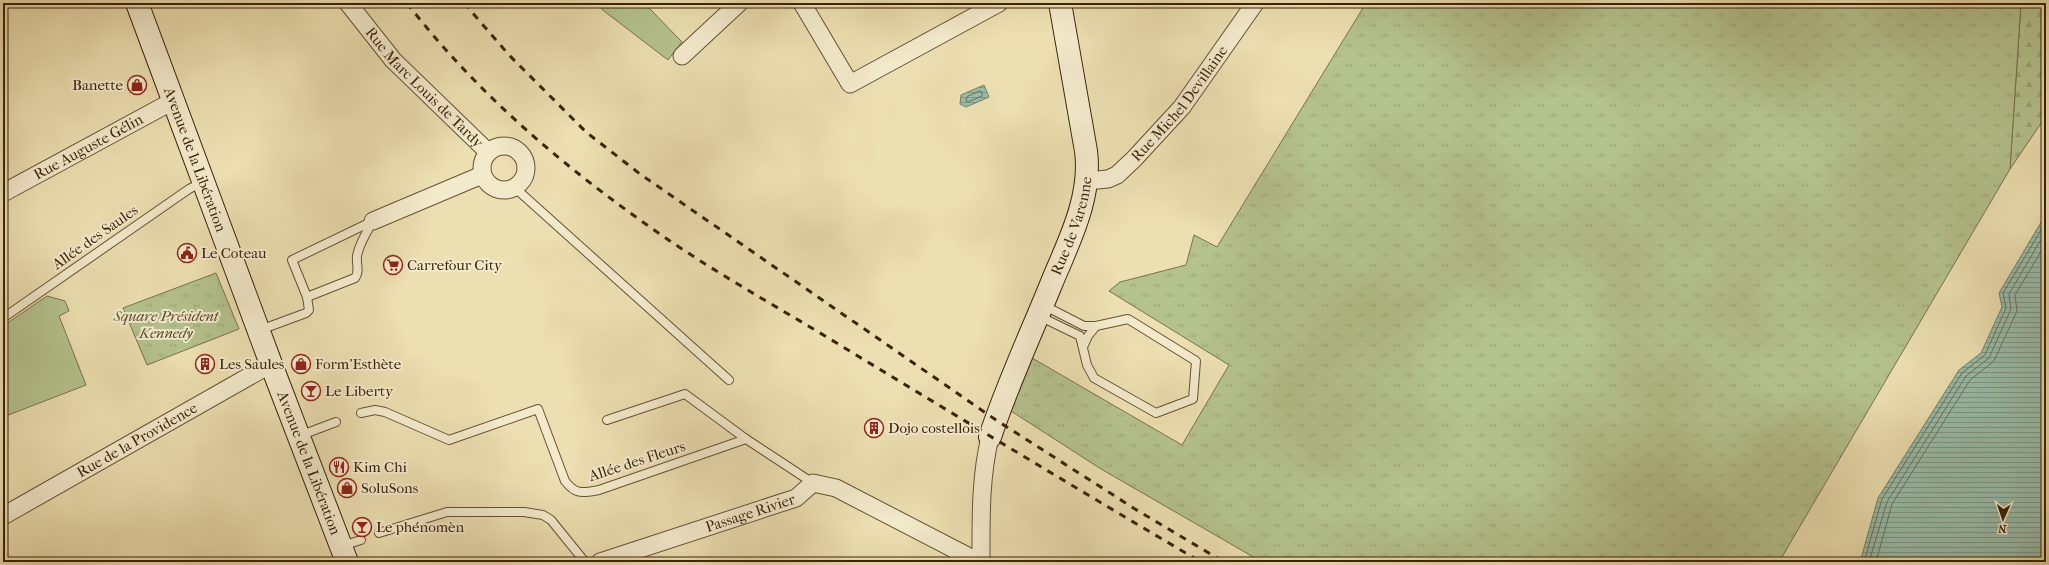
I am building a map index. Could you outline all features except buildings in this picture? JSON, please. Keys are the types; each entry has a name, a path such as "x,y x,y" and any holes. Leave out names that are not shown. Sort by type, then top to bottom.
{"street":[{"name":"Avenue de la Libération","path":"138,3 173,101 260,330 271,364 299,436 350,549"},
{"name":"Rue Marc Louis de Tardy","path":"348,3 393,60 488,152"},
{"path":"682,56 740,3"},
{"path":"802,3 850,84 999,3"},
{"name":"Rue Michel Devillaine","path":"1086,181 1108,179 1117,175 1134,159 1182,107 1255,3"},
{"name":"Rue de Varenne","path":"990,437 1075,227 1086,181 1086,151 1063,4"},
{"name":"Rue Auguste Gélin","path":"3,193 173,101"},
{"path":"503,145 512,146 522,154 526,166 525,174 521,182 514,188 499,190 486,182 482,175 482,162 488,152 495,147 503,145"},
{"path":"373,221 482,175"},
{"name":"Rue de la Providence","path":"3,516 271,364"},
{"path":"813,483 836,488 980,562 981,500 986,454 990,437"},
{"name":"Passage Rivier","path":"600,562 796,498 813,483"}],"lane":[{"name":"Allée des Saules","path":"3,318 189,189 204,182"},
{"path":"514,188 729,380"},
{"path":"308,297 355,278 358,275 357,256 367,231 373,221"},
{"path":"260,330 306,313 308,310 308,297 292,260 373,221"},
{"path":"1041,310 1084,326 1096,326 1128,319 1196,361 1193,399 1156,413 1094,378 1087,365 1080,336 1041,310"},
{"path":"1083,347 1088,336 1096,326"},
{"path":"607,420 685,394 746,439 813,483"},
{"name":"Allée des Fleurs","path":"361,413 375,410 385,412 449,440 538,409 565,481 572,490 579,492 599,490 746,439"},
{"path":"299,436 336,422"},
{"path":"379,533 447,512 524,512 543,515 551,520 585,562"}],"green space":[{"path":"596,3 657,3 649,8 682,42 668,60 604,11"},
{"path":"1366,3 1870,3 1874,5 1889,3 2021,3 2010,169 1779,562 1262,562 1101,469 1011,411 1032,358 1182,445 1229,365 1109,291 1120,282 1186,265 1194,235 1217,247"},
{"path":"2021,3 2046,3 2046,116 2010,169"},
{"name":"Square Président Kennedy","path":"216,273 239,329 147,365 123,308"},
{"path":"47,296 65,301 69,311 59,316 86,385 3,417 3,326"}],"water":[{"path":"984,85 989,97 966,107 960,104 961,95"},
{"path":"2046,214 2046,562 1860,562 1878,498 1959,370 1981,353 2002,307 1999,293"}],"railway":[{"path":"407,3 463,68 524,128 591,183 660,234 729,279 1201,562"},
{"path":"464,3 509,55 586,132 640,174 996,420 1135,509 1224,562"}],"place":[{"name":"Banette","path":"137,85"},
{"name":"Le Coteau","path":"187,253"},
{"name":"Carrefour City","path":"393,265"},
{"name":"Les Saules","path":"205,364"},
{"name":"Form'Esthète","path":"301,364"},
{"name":"Le Liberty","path":"311,391"},
{"name":"Dojo costellois","path":"874,428"},
{"name":"Kim Chi","path":"339,467"},
{"name":"SoluSons","path":"347,488"},
{"name":"Le phénomèn","path":"362,527"}]}
